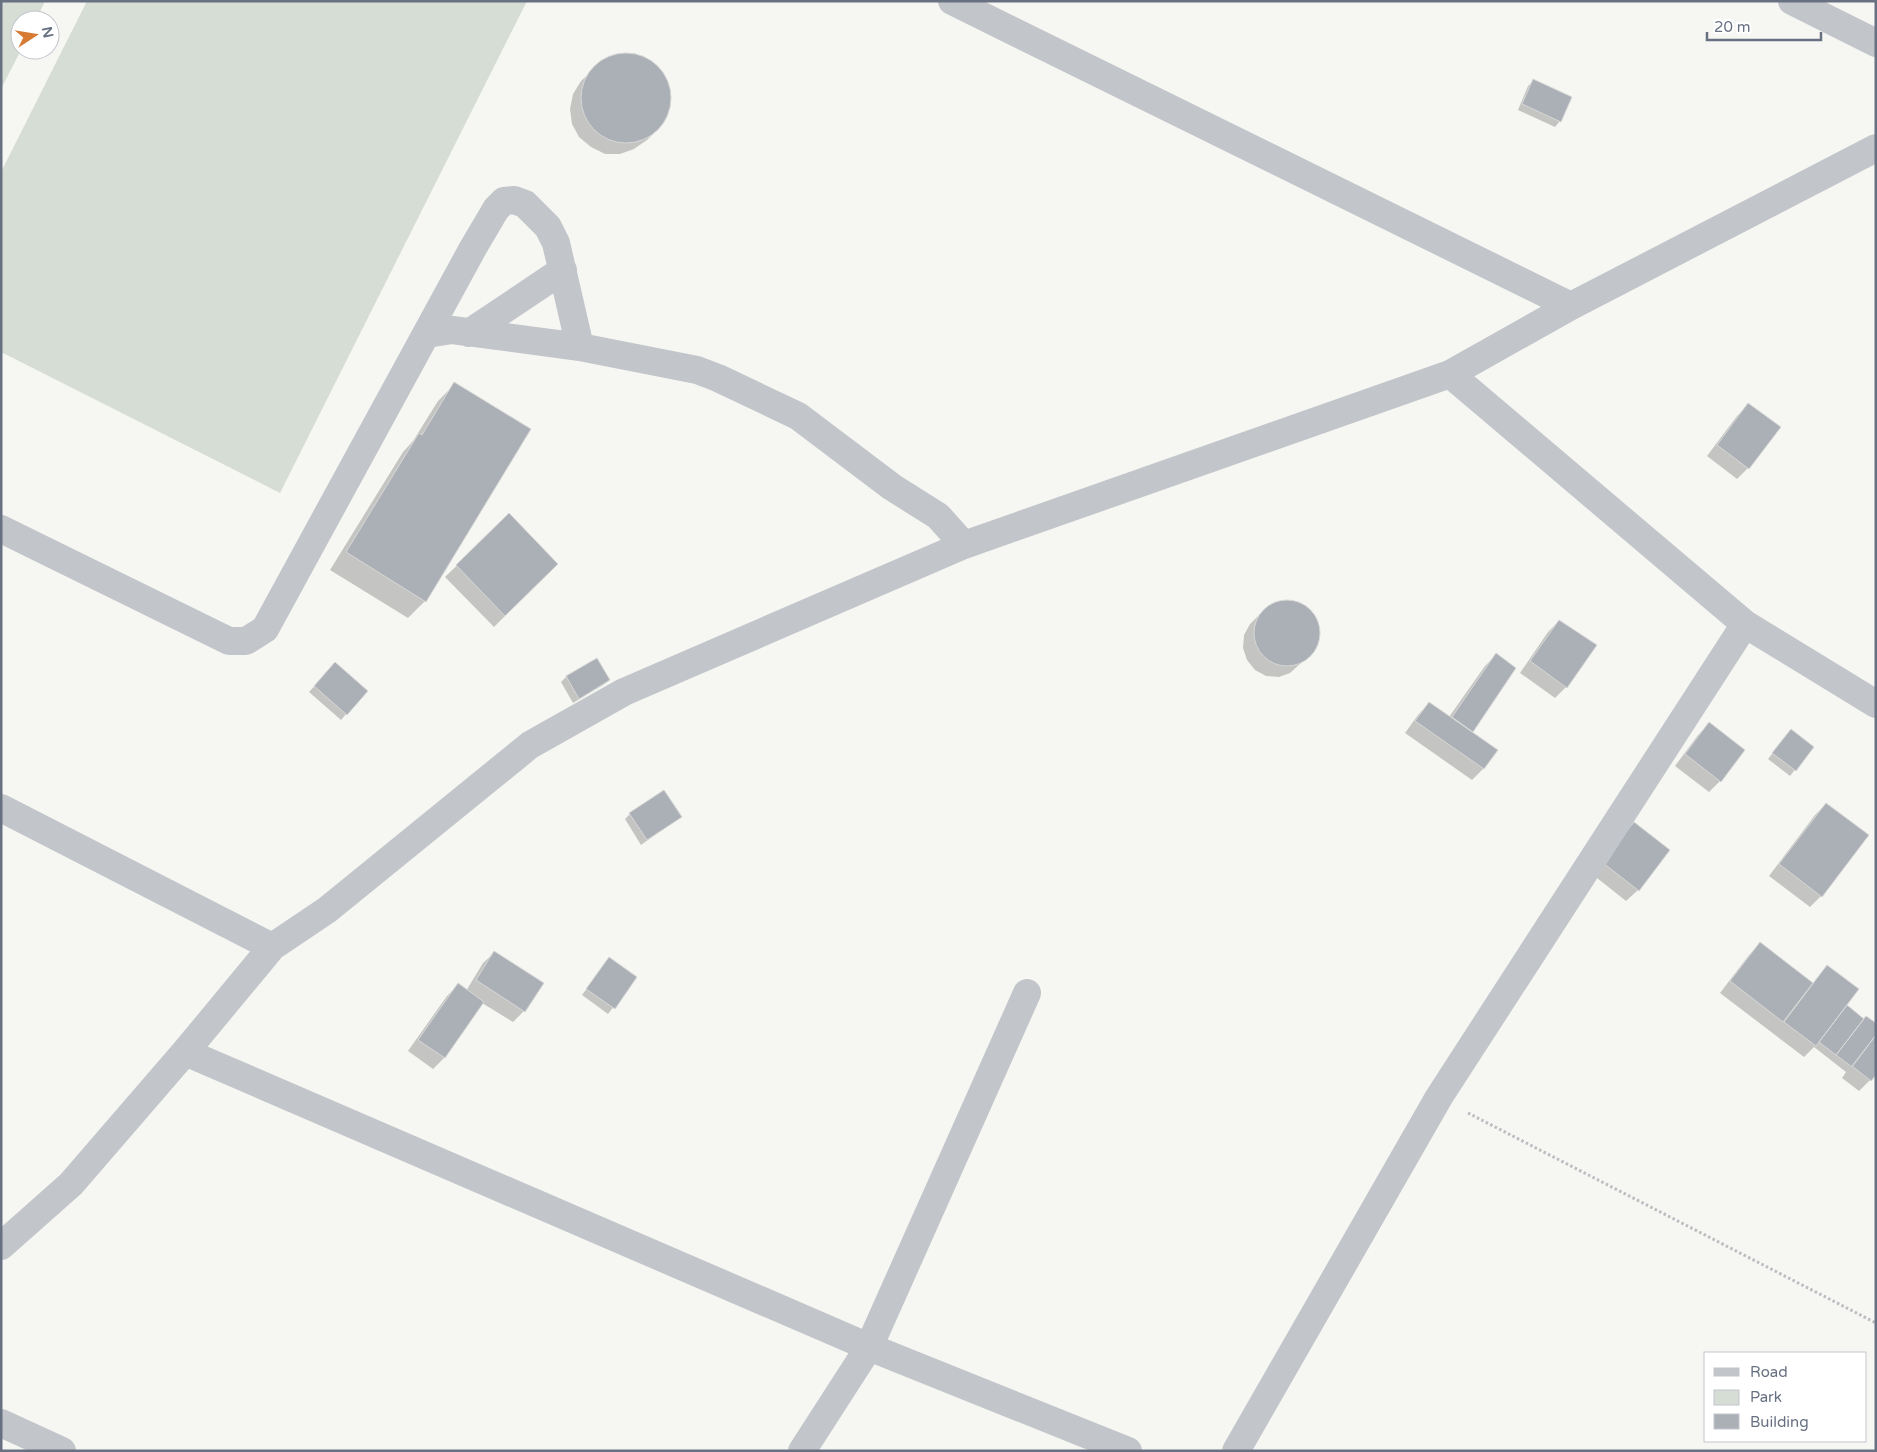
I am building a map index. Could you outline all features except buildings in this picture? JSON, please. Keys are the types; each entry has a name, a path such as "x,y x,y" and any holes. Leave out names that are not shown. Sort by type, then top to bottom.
{"street":[{"path":"952,1 1571,306"},
{"path":"1792,1 1876,43"},
{"path":"3,1242 72,1184 272,947 327,910 530,745 624,692 964,545 1450,374 1571,306 1876,148"},
{"path":"1,529 228,641 246,641 265,629 428,334 473,248 496,209 504,201 514,200 525,204 548,227 556,243 580,347"},
{"path":"469,333 563,270"},
{"path":"428,334 452,330 580,347 698,370 798,416 892,486 938,516 964,545"},
{"path":"1450,374 1745,624 1876,704"},
{"path":"1236,1451 1439,1097 1745,624"},
{"path":"1,808 272,947"},
{"path":"802,1451 869,1346 1027,993"},
{"path":"185,1052 869,1346 1128,1451"},
{"path":"1,1423 62,1451"}],"path":[{"path":"1439,1097 1876,1324"}],"green space":[{"path":"1,1 45,1 41,10 10,10 10,60 16,60 1,89"},
{"path":"87,1 527,1 280,493 1,352 1,172 57,60 60,60 60,55"}]}
